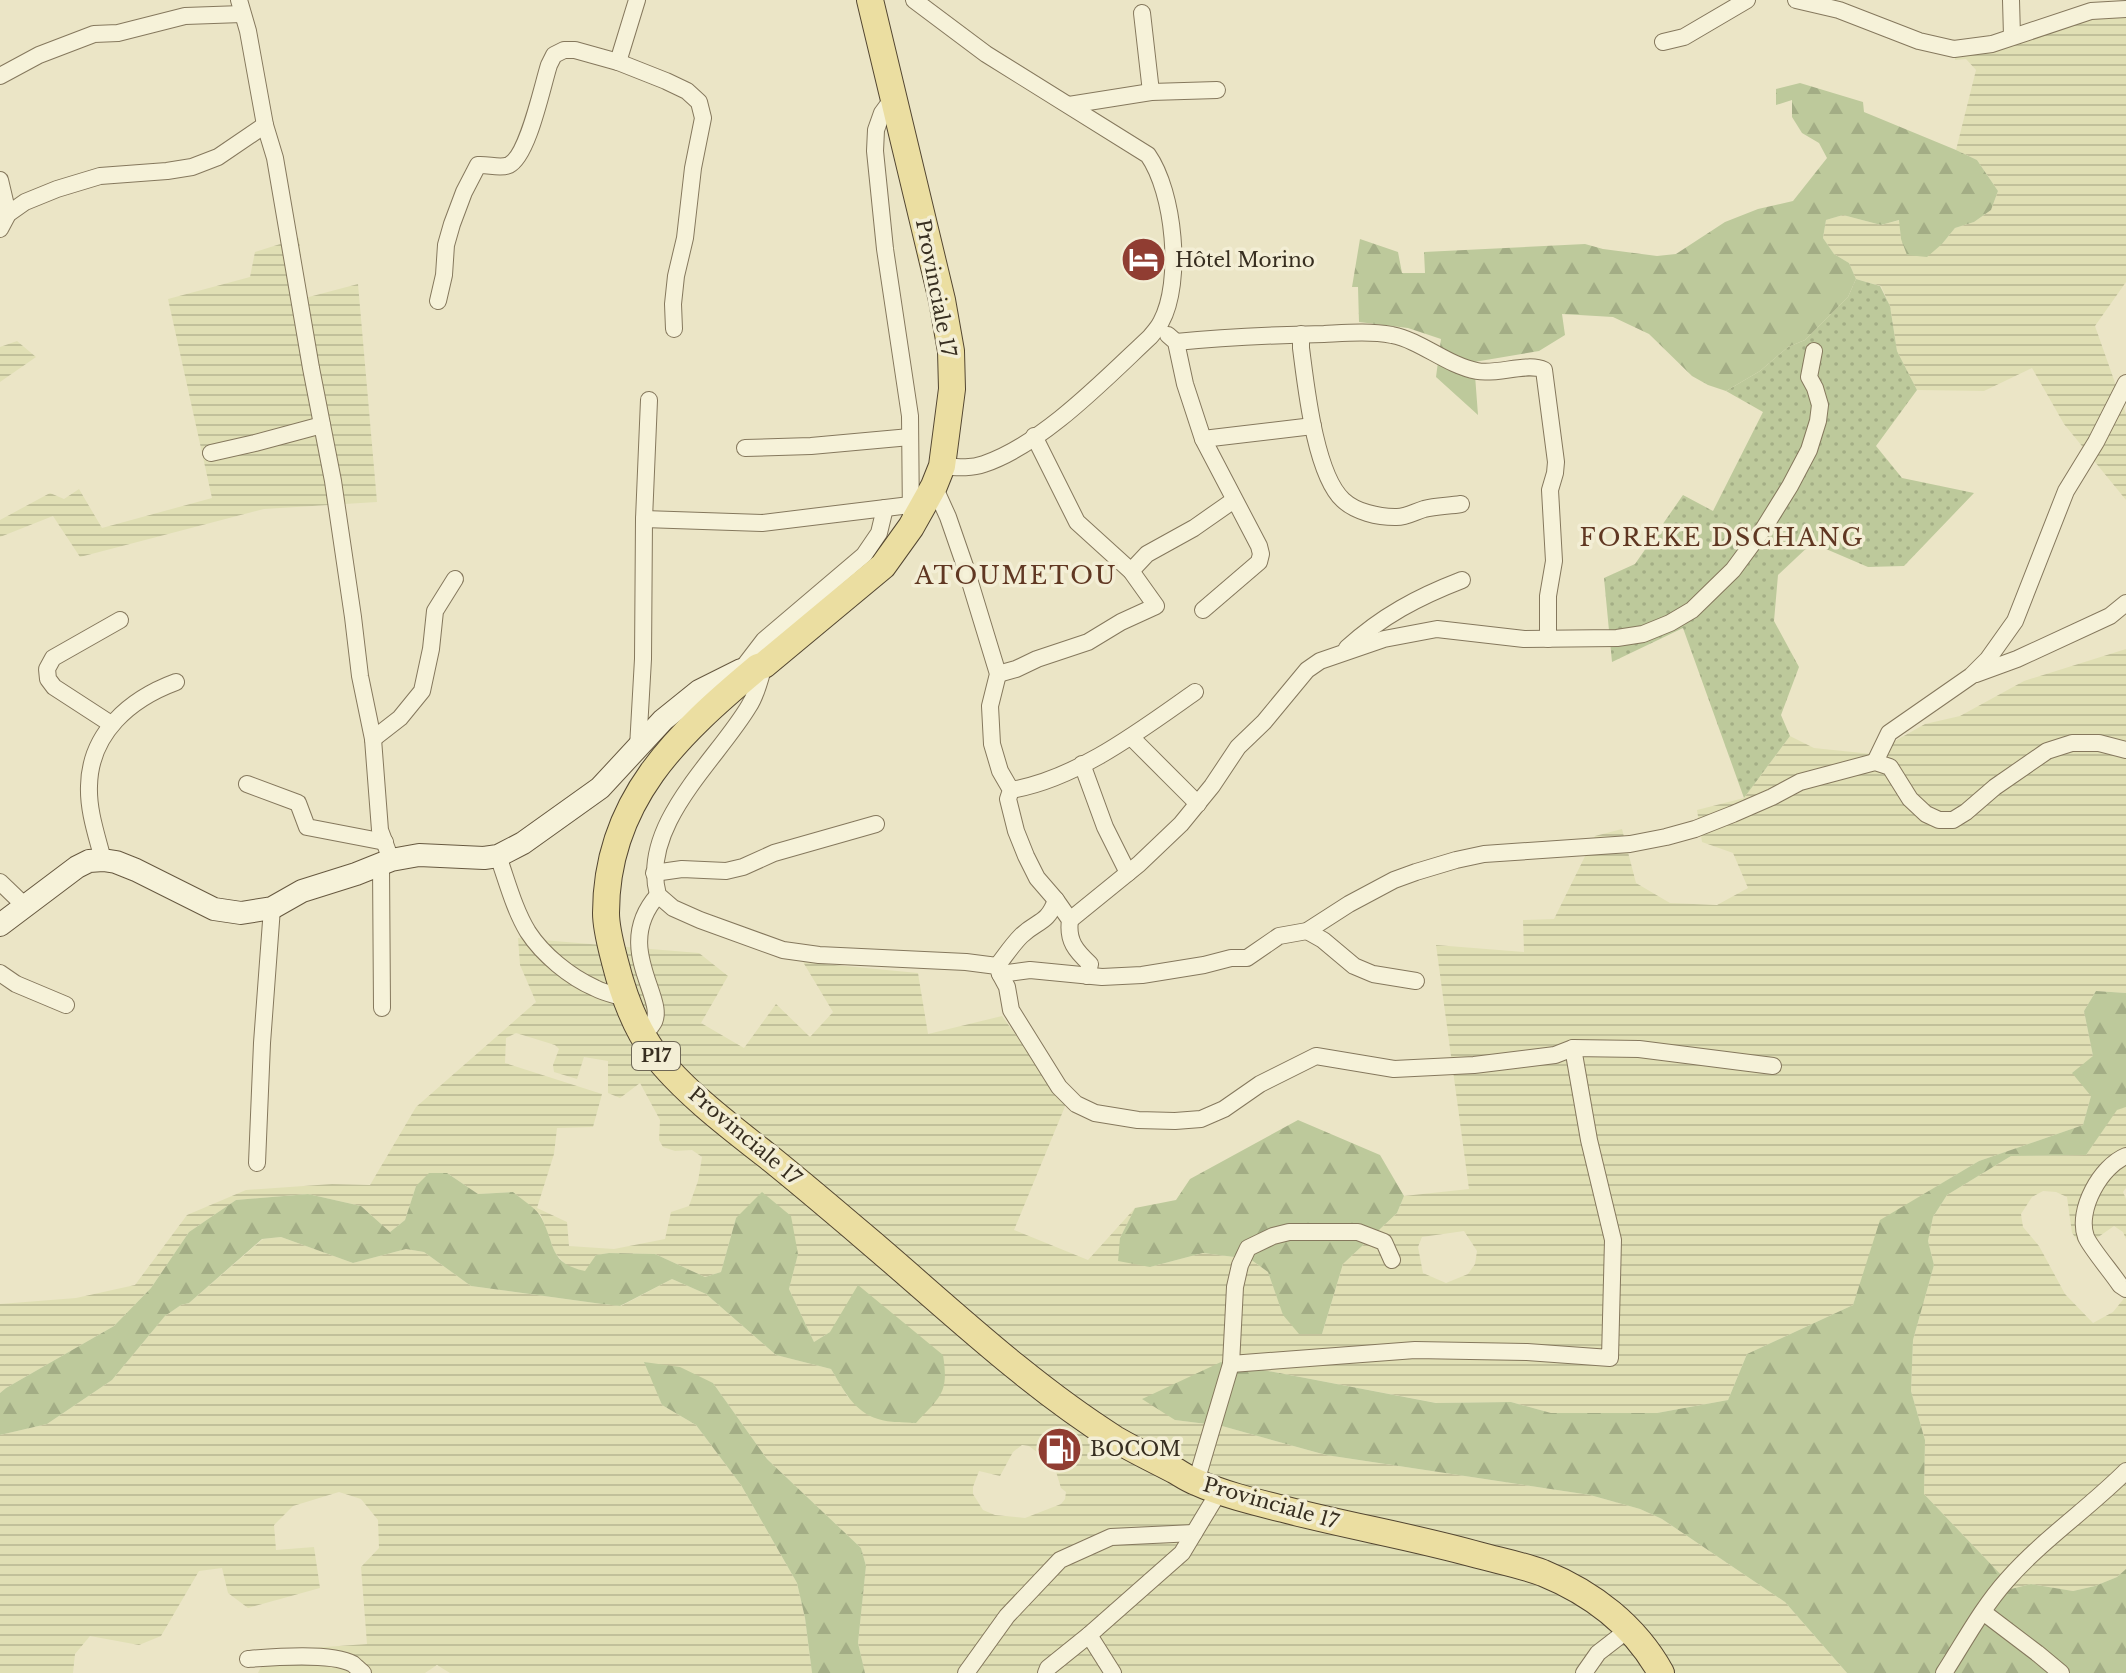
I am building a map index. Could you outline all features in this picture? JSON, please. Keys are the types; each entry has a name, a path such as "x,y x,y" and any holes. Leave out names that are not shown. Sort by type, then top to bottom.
{"main road":[{"name":"Provinciale 17","path":"870,0 942,300 951,351 952,389 938,476 883,566 754,667 680,736 638,791 619,837 610,870 606,916 625,998 654,1053 704,1103 1039,1385 1118,1441 1208,1486 1249,1500 1437,1543 1539,1572 1576,1588 1605,1606 1629,1629 1661,1673"}],"street":[{"path":"618,62 637,0"},
{"path":"914,0 986,54 1148,155 1157,168 1171,221 1173,279 1160,325 1072,409 1021,446 984,464 938,476 998,674 990,706 992,744 1000,771 1011,790 1008,799 1016,831 1037,878 1070,920 1073,947 1090,964 1087,976"},
{"path":"1663,42 1684,37 1747,0"},
{"path":"1797,0 1839,10 1919,41 1954,49 1992,44 2091,5 2126,9"},
{"path":"2011,0 2012,36"},
{"path":"0,76 39,55 94,34 118,33 185,16 241,7 265,125 275,158 333,481 360,676 373,739 380,830 386,856 382,1008"},
{"path":"1142,13 1151,92"},
{"path":"438,301 446,245 472,174 478,165 505,166 520,156 554,55 564,50 575,50 618,62 687,91 699,102 703,118 693,168 685,238 676,276 674,329"},
{"path":"1069,105 1151,92 1217,90"},
{"path":"644,519 762,523 885,508 911,516 910,416 885,249 875,151 876,130 882,113 893,98"},
{"path":"4,221 25,202 100,176 167,171 205,163 265,125"},
{"path":"0,180 4,221"},
{"path":"1160,325 1176,342 1185,384 1203,439 1261,554 1259,562 1203,610"},
{"path":"1176,342 1240,335 1367,332 1413,341 1435,354 1479,372 1510,371 1532,366 1544,370 1556,462 1550,490 1554,561 1548,596 1548,639"},
{"path":"1301,334 1313,426 1325,467 1336,492 1345,502 1356,510 1393,518 1424,509 1461,504"},
{"path":"1070,920 1181,824 1238,747 1254,733 1307,670 1320,661 1384,639 1437,629 1524,639 1617,638 1643,634 1692,610 1733,570 1764,528 1809,450 1820,405 1809,377 1814,351"},
{"path":"1875,762 1889,733 1971,676 1988,659 2015,621 2066,491 2096,442 2126,383"},
{"path":"638,747 649,400"},
{"path":"211,453 322,425"},
{"path":"1203,439 1313,426"},
{"path":"998,674 1088,642 1156,606 1131,571 1077,522 1034,436"},
{"path":"745,448 910,437"},
{"path":"1131,571 1147,554 1194,528 1234,500"},
{"path":"885,508 879,533 864,555 764,640 754,667 750,706 684,793 657,854 654,873 658,895 673,908 783,950 819,955 966,962 998,970 1087,976 1142,975 1231,958 1247,958 1279,936 1307,931 1394,880 1456,860 1496,853 1630,844 1666,837 1733,814 1800,782 1875,762 1890,767 1910,799 1926,814 1939,820 1953,820 2047,751 2072,743 2099,743 2126,750"},
{"path":"373,739 400,718 422,691 435,611 455,579"},
{"path":"1343,652 1389,615 1462,580"},
{"path":"1971,676 2017,659 2110,616 2126,603"},
{"path":"111,724 54,687 48,679 47,669 53,658 120,620"},
{"path":"0,925 89,861 116,862 214,909 241,913 272,908 302,891 386,856 498,856 523,843 600,788 663,720 699,691 754,667"},
{"path":"103,860 89,786 99,742 111,724 133,704 176,682"},
{"path":"1011,790 1030,787 1082,764 1131,737 1195,692"},
{"path":"1131,737 1198,804"},
{"path":"1082,764 1105,827 1128,873"},
{"path":"247,784 298,803 307,827 386,856"},
{"path":"654,873 682,869 726,871 774,853 876,824"},
{"path":"498,856 529,934 568,971 596,989 625,998"},
{"path":"0,882 25,906"},
{"path":"642,1033 653,1025 656,1016 655,1003 639,957 639,933 642,917 658,895"},
{"path":"998,970 1019,938 1047,918 1056,900"},
{"path":"257,1163 272,908"},
{"path":"1307,931 1354,966 1373,974 1416,981"},
{"path":"998,970 1007,987 1011,1010 1059,1087 1076,1104 1095,1113 1138,1120 1201,1119 1316,1056 1394,1069 1474,1065 1555,1055 1573,1048 1639,1049 1773,1066"},
{"path":"0,973 16,984 66,1005"},
{"path":"1231,1364 1415,1350 1527,1352 1610,1358 1613,1240 1589,1140 1573,1048"},
{"path":"2126,1156 2120,1158 2098,1181 2084,1210 2086,1237 2126,1289"},
{"path":"1046,1673 1048,1668 1182,1553 1194,1533 1208,1486 1231,1364 1235,1287 1248,1248 1289,1232 1358,1232 1384,1242 1392,1260"},
{"path":"1944,1673 2007,1580 2126,1471"},
{"path":"966,1673 1007,1616 1060,1560 1111,1537 1194,1533"},
{"path":"1983,1612 2061,1673"},
{"path":"1584,1673 1598,1653 1629,1629"},
{"path":"1089,1635 1113,1673"},
{"path":"248,1659 282,1656 332,1659 352,1663 363,1673"}],"green space":[{"path":"2126,4 2126,282 2095,326 2126,414 2126,500 2064,424 2032,368 1984,391 1917,390 1897,351 1890,306 1881,286 1856,279 1849,263 1834,254 1823,238 1826,220 1843,215 1881,225 1900,220 1901,239 1942,244 1955,228 1974,222 1991,210 1998,191 1977,160 1956,150 1976,70 1966,59 1955,60 1955,46"},
{"path":"1800,83 1863,102 1864,112 1977,160 1998,191 1991,210 1974,222 1955,228 1927,257 1907,255 1899,220 1881,225 1843,215 1826,220 1823,238 1834,254 1849,263 1856,279 1848,297 1805,340 1788,347 1760,371 1726,391 1692,376 1649,334 1613,317 1562,314 1565,335 1539,351 1474,362 1478,415 1436,377 1441,339 1408,328 1359,322 1358,287 1352,287 1360,239 1398,252 1402,273 1425,273 1424,252 1585,244 1657,256 1676,254 1725,222 1758,209 1793,201 1827,158 1819,143 1802,133 1792,117 1792,100 1776,105 1776,89"},
{"path":"299,238 305,298 358,284 377,502 264,509 80,557 53,516 0,537 0,520 50,493 64,499 79,489 102,528 212,498 168,299 250,277 255,252"},
{"path":"1856,279 1880,286 1890,306 1897,351 1917,390 1876,446 1902,478 1974,493 1904,566 1868,567 1812,543 1778,575 1774,621 1799,667 1781,715 1790,736 1744,798 1683,628 1612,662 1604,578 1635,564 1683,495 1713,511 1763,412 1726,391 1760,371 1788,347 1805,340 1848,297"},
{"path":"17,341 36,357 0,382 0,347"},
{"path":"2126,649 2126,993 2096,991 2084,1011 2093,1056 2091,1096 2083,1125 1979,1161 1881,1220 1853,1305 1747,1354 1728,1400 1657,1413 1551,1413 1511,1402 1437,1403 1221,1362 1175,1420 1222,1426 1326,1455 1590,1495 1640,1509 1662,1519 1785,1602 1847,1673 865,1673 858,1643 866,1566 861,1548 767,1459 713,1383 645,1362 662,1405 696,1425 741,1485 797,1583 812,1673 450,1673 437,1665 425,1673 258,1673 269,1651 367,1644 361,1567 379,1548 378,1520 361,1499 339,1492 293,1506 274,1525 276,1550 314,1547 320,1588 248,1608 228,1593 222,1568 199,1571 161,1636 139,1645 90,1636 75,1654 73,1673 0,1673 0,1435 47,1424 112,1380 165,1316 189,1303 263,1239 281,1237 353,1263 406,1249 424,1252 471,1286 621,1306 672,1279 706,1294 776,1355 831,1369 849,1399 830,1332 814,1342 789,1289 798,1253 736,1218 721,1272 705,1277 655,1254 609,1253 596,1255 586,1272 568,1267 555,1253 541,1215 513,1192 478,1194 447,1173 416,1186 405,1220 390,1232 361,1206 308,1194 236,1200 189,1232 151,1288 114,1326 0,1393 0,1304 76,1298 135,1285 187,1215 246,1190 332,1184 370,1185 416,1107 536,1002 520,965 518,938 699,953 728,976 701,1023 744,1048 776,1004 810,1037 833,1012 803,962 918,973 928,1034 1002,1016 1066,1104 1014,1230 1088,1260 1135,1208 1120,1238 1150,1267 1203,1253 1250,1259 1268,1272 1283,1314 1322,1334 1343,1264 1397,1213 1404,1196 1469,1189 1436,945 1524,952 1523,920 1554,919 1595,836 1622,829 1636,883 1670,903 1717,905 1748,888 1733,853 1702,842 1697,810 1744,798 1790,736 1814,748 1872,754 1925,724 1960,716 2024,681","holes":["516,1033 559,1049 553,1065 554,1072 577,1079 584,1057 608,1061 608,1093 620,1098 640,1083 660,1120 659,1140 663,1147 675,1151 692,1150 702,1157 689,1206 671,1212 665,1239 614,1249 569,1246 567,1222 537,1208 554,1154 557,1128 593,1127 602,1094 505,1063 506,1038","1464,1231 1477,1251 1475,1264 1468,1274 1446,1283 1423,1273 1418,1247 1422,1237","1022,1445 1029,1446 1054,1465 1061,1488 1066,1492 1061,1504 1025,1518 995,1515 983,1510 973,1494 979,1471 1000,1476 1013,1452"]},
{"path":"2096,991 2126,993 2126,1107 2117,1110 2086,1155 2011,1156 1947,1195 1933,1217 1928,1241 1934,1265 1913,1340 1911,1391 1925,1440 1924,1494 2006,1580 2007,1590 2031,1584 2073,1591 2117,1577 2126,1569 2126,1673 1847,1673 1785,1602 1662,1519 1640,1509 1590,1495 1326,1455 1222,1426 1175,1420 1142,1399 1221,1362 1436,1403 1511,1402 1551,1413 1657,1413 1728,1400 1747,1354 1853,1305 1880,1220 1979,1161 2083,1125 2091,1096 2072,1073 2093,1056 2084,1011"},
{"path":"2126,1107 2126,1188 2123,1192 2126,1199 2126,1239 2123,1232 2114,1226 2094,1240 2080,1244 2072,1233 2067,1197 2056,1192 2043,1191 2032,1197 2021,1214 2023,1227 2039,1246 2065,1294 2093,1323 2113,1312 2126,1296 2126,1569 2117,1577 2073,1591 2031,1584 2007,1590 2006,1580 1924,1494 1925,1440 1911,1391 1913,1340 1934,1265 1928,1241 1933,1217 1947,1195 2011,1156 2086,1155 2117,1109"},
{"path":"1298,1120 1380,1155 1404,1196 1397,1213 1343,1264 1322,1334 1299,1334 1283,1315 1268,1272 1250,1259 1203,1253 1150,1267 1118,1261 1120,1238 1135,1208 1176,1200 1190,1179"},
{"path":"429,1173 447,1173 478,1194 513,1192 540,1215 559,1258 573,1268 585,1271 596,1255 609,1253 655,1254 705,1277 721,1272 736,1218 762,1192 791,1216 798,1254 789,1289 814,1342 830,1332 858,1285 943,1355 944,1386 932,1406 916,1423 878,1419 862,1411 850,1399 831,1369 776,1355 706,1294 672,1279 620,1306 471,1286 424,1252 406,1249 353,1263 281,1237 262,1239 189,1303 165,1316 112,1380 47,1424 0,1435 0,1393 114,1326 151,1288 189,1232 236,1200 308,1194 361,1206 390,1232 405,1220 416,1186"},
{"path":"644,1362 680,1367 713,1383 767,1459 861,1548 866,1566 858,1643 865,1673 812,1673 797,1583 741,1485 696,1425 662,1405"}],"place":[{"name":"Hôtel Morino","path":"1144,260"},
{"name":"BOCOM","path":"1059,1449"}],"district":[{"name":"FOREKE DSCHANG","path":"1722,538"},
{"name":"ATOUMETOU","path":"1016,576"}]}
